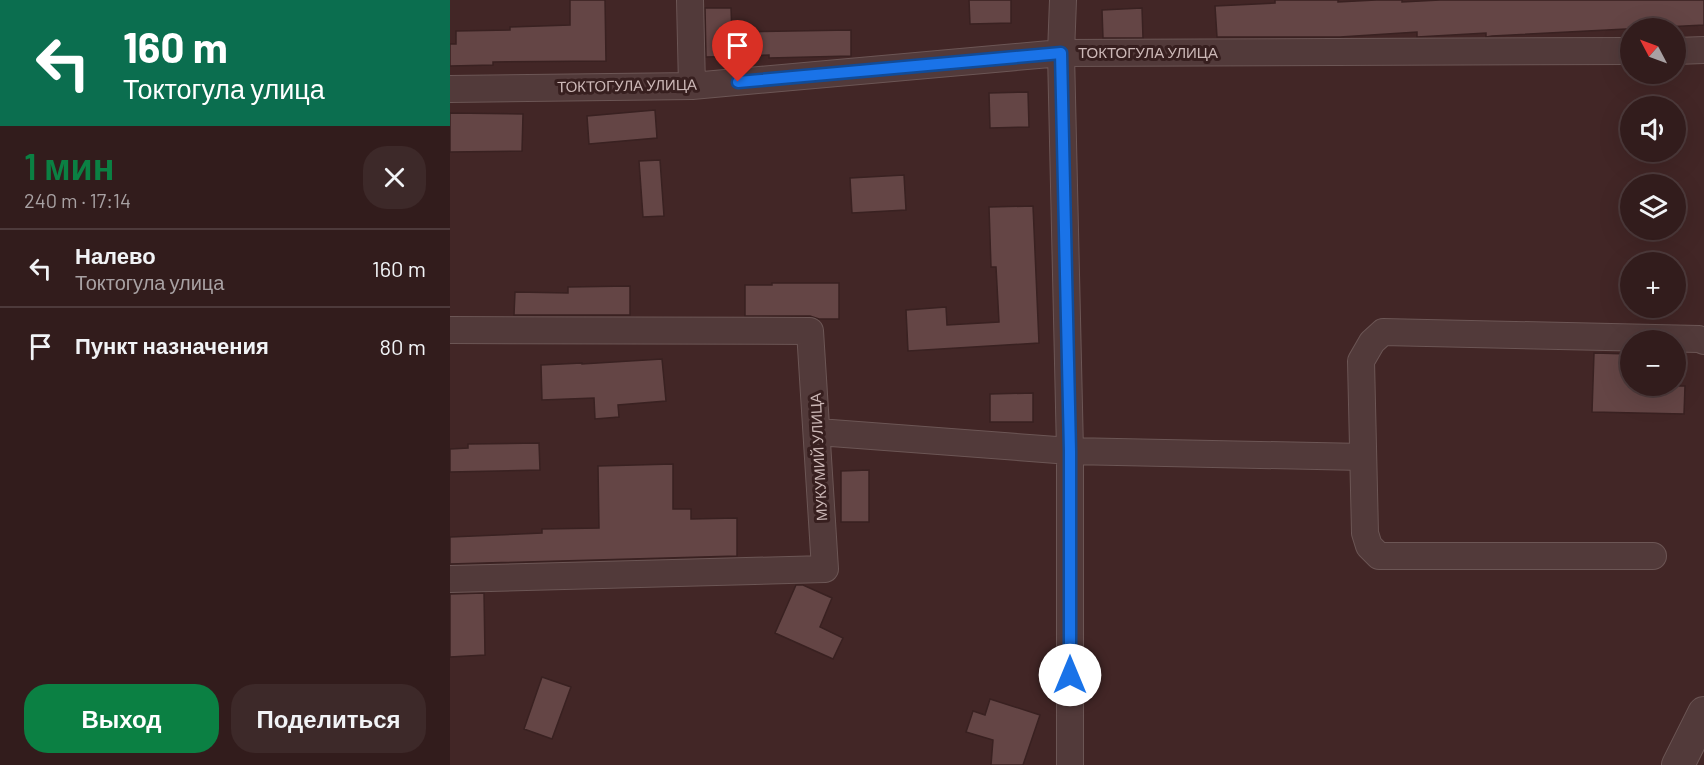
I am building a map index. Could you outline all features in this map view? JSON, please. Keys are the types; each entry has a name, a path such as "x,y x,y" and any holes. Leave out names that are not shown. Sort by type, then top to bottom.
{"street":[{"path":"690,0 692,86"},
{"path":"1064,0 1061,53 1070,451 1070,765"},
{"path":"1686,51 1704,50"},
{"name":"ТОКТОГУЛА УЛИЦА","path":"450,89 692,86 1061,53 1620,51"},
{"name":"МУКУМИЙ УЛИЦА","path":"450,330 810,331 825,569 450,579"},
{"path":"1653,556 1379,556 1369,546 1365,533 1361,361 1372,342 1383,332 1699,339 1704,341"},
{"path":"818,432 1070,451 1363,457"},
{"path":"1678,765 1704,713"}],"building":[{"path":"570,0 605,0 606,61 493,62 493,65 450,66 450,44 456,44 456,31 510,30 510,27 570,25"},
{"path":"969,0 1011,0 1011,23 970,24"},
{"path":"1275,0 1338,0 1338,2 1402,0 1402,2 1704,0 1704,25 1686,26 1686,18 1620,18 1620,29 1486,37 1486,33 1417,37 1417,32 1340,37 1217,37 1215,6 1275,3"},
{"path":"705,8 731,8 732,32 851,30 851,56 706,57"},
{"path":"1142,8 1143,38 1103,38 1102,10"},
{"path":"1028,92 1029,127 990,128 989,93"},
{"path":"655,110 657,138 589,144 587,116"},
{"path":"450,113 523,114 522,151 450,152"},
{"path":"660,160 664,216 643,217 639,161"},
{"path":"904,175 906,210 852,213 850,178"},
{"path":"1033,206 1039,343 908,351 906,310 946,307 947,325 999,322 996,267 991,267 989,207"},
{"path":"772,283 839,283 839,319 819,319 810,316 745,316 745,285 772,285"},
{"path":"630,286 630,315 514,315 515,292 568,293 568,287"},
{"path":"1594,353 1620,354 1620,396 1685,396 1684,414 1592,412"},
{"path":"662,359 666,401 618,405 619,417 595,419 594,398 542,400 541,365"},
{"path":"1033,393 1033,422 990,422 990,394"},
{"path":"539,443 540,470 450,472 450,449 468,448 468,444"},
{"path":"673,464 673,509 691,509 691,519 737,518 737,556 450,564 450,537 542,533 542,529 599,528 598,466"},
{"path":"869,470 869,522 841,522 841,471"},
{"path":"796,585 803,585 832,598 820,627 843,638 833,659 775,633"},
{"path":"484,593 485,655 450,657 450,594"},
{"path":"542,677 571,687 552,739 524,729"},
{"path":"990,699 1040,715 1023,765 991,765 993,740 966,732 973,711 985,715"}],"route":[{"path":"738,82 1061,53 1070,451 1070,675"}]}
